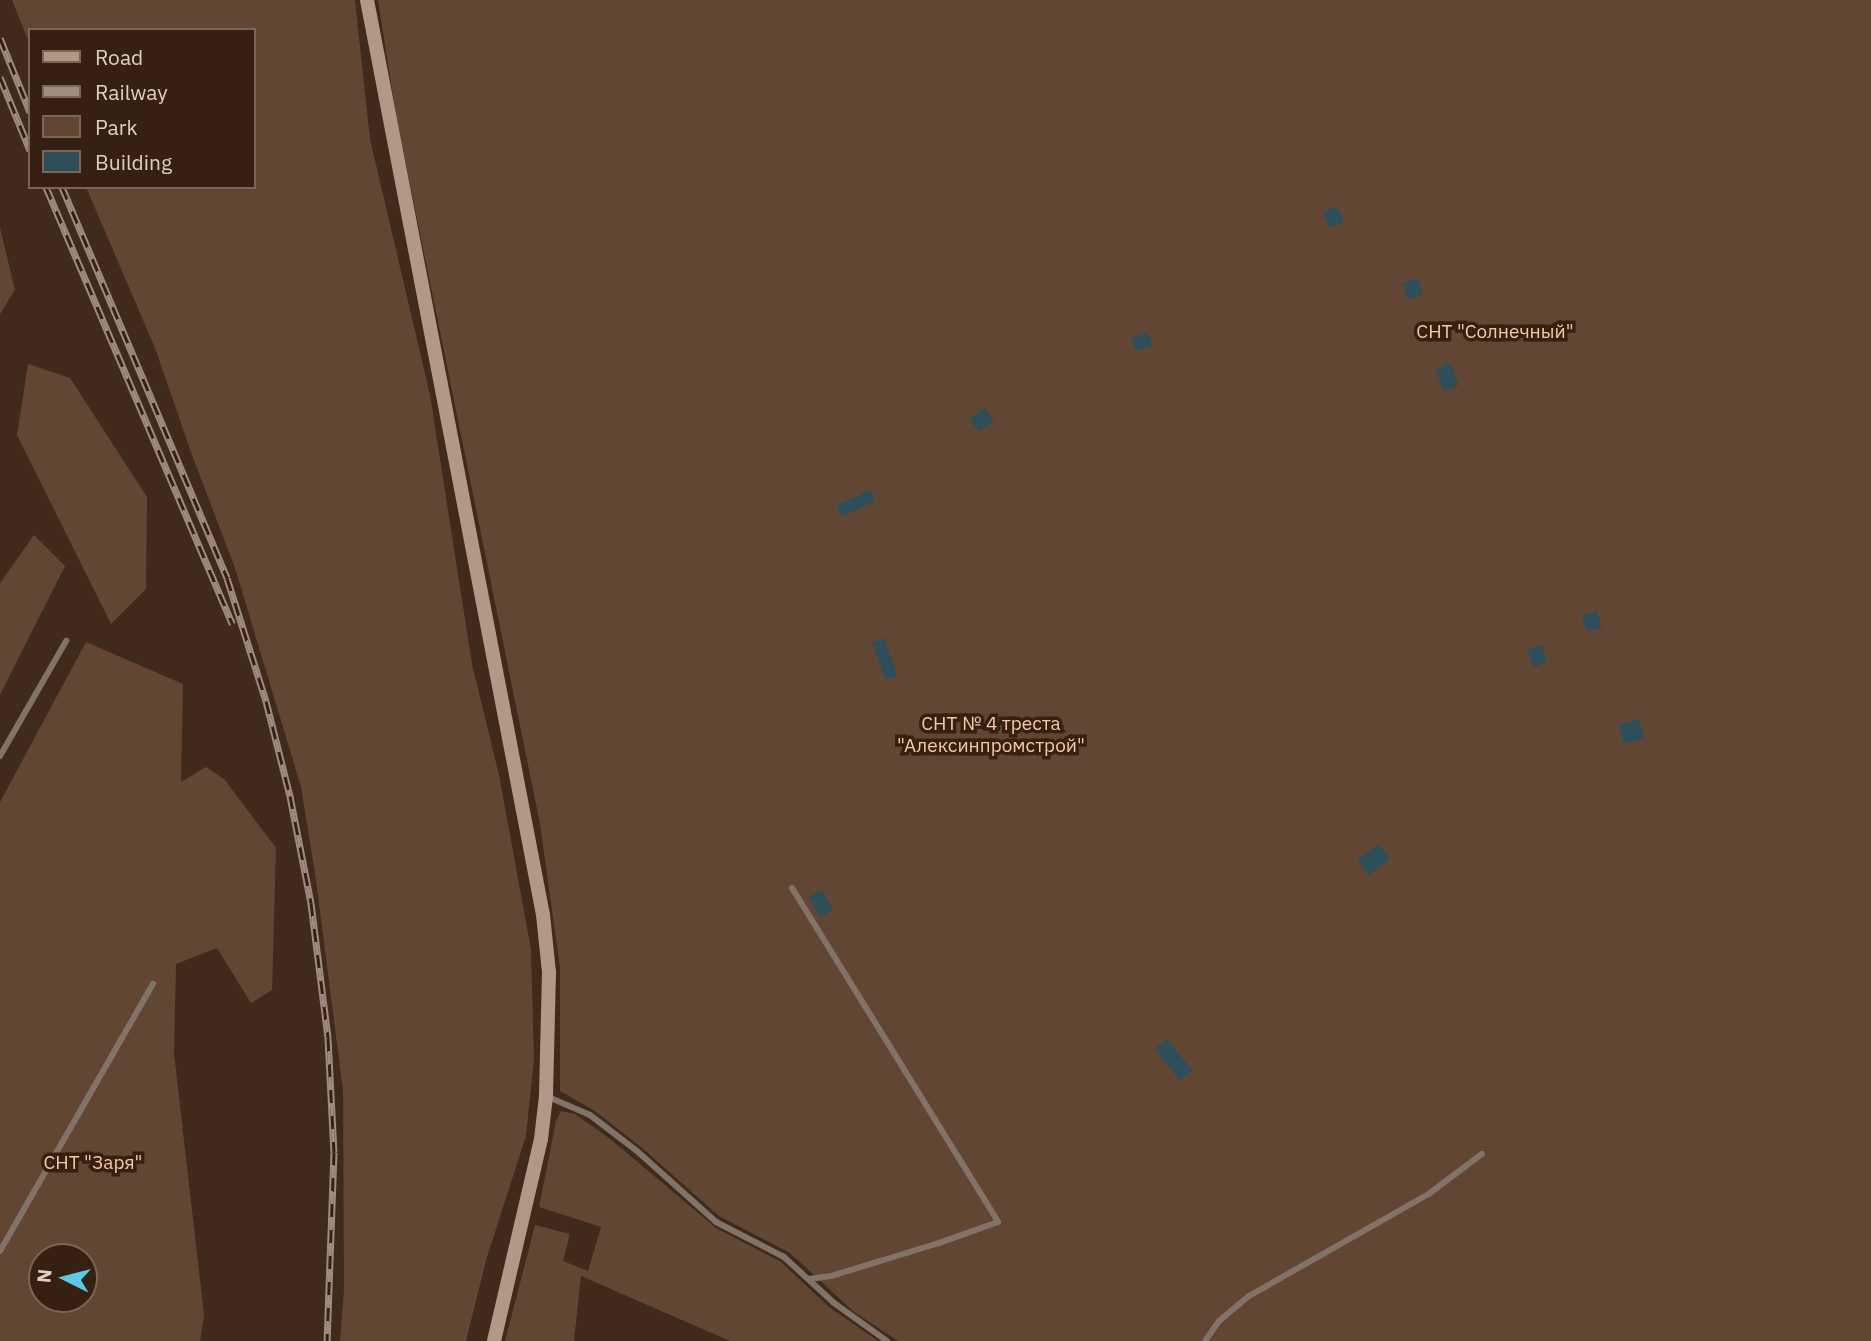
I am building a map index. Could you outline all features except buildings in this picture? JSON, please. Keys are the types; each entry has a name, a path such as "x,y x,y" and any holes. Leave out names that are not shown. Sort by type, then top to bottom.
{"main road":[{"path":"367,0 543,915 549,972 546,1097 537,1161 494,1341"}],"lane":[{"path":"0,756 66,641"},
{"path":"792,888 998,1222 831,1276 809,1279"},
{"path":"0,1251 153,984"},
{"path":"546,1097 590,1115 637,1151 716,1222 784,1257 834,1303 887,1341"},
{"path":"1205,1341 1219,1321 1250,1296 1430,1193 1482,1154"}],"green space":[{"path":"12,0 355,0 370,139 430,395 472,664 499,775 531,949 534,1059 526,1136 487,1257 466,1341 340,1341 344,1290 343,1091 316,880 301,787 235,568 155,348 87,189 256,189 256,28 28,28 28,40"},
{"name":"СНТ № 4 треста \"Алексинпромстрой\"","path":"378,0 1871,0 1871,1341 898,1341 854,1312 790,1253 719,1216 641,1147 595,1111 560,1091 560,968 540,824 396,115"},
{"path":"0,228 15,290 0,314"},
{"path":"28,364 70,378 147,497 146,589 111,624 17,435"},
{"path":"34,535 65,566 0,695 0,583"},
{"name":"СНТ \"Заря\"","path":"86,642 183,684 181,782 206,767 224,779 276,848 272,990 251,1003 217,948 176,964 174,1053 204,1315 200,1341 0,1341 0,802"},
{"path":"561,1111 575,1114 609,1138 716,1228 781,1262 829,1307 878,1341 730,1341 581,1276 574,1341 505,1341 535,1225 570,1234 563,1261 588,1271 601,1227 539,1207 556,1121"}],"railway":[{"path":"0,38 28,107"},
{"path":"0,77 28,145"},
{"path":"47,189 232,624"},
{"path":"63,189 227,578 266,701 290,796 311,903 328,1038 334,1152 327,1341"}],"park label":[{"name":"СНТ \"Солнечный\"","path":"1495,332"}]}
